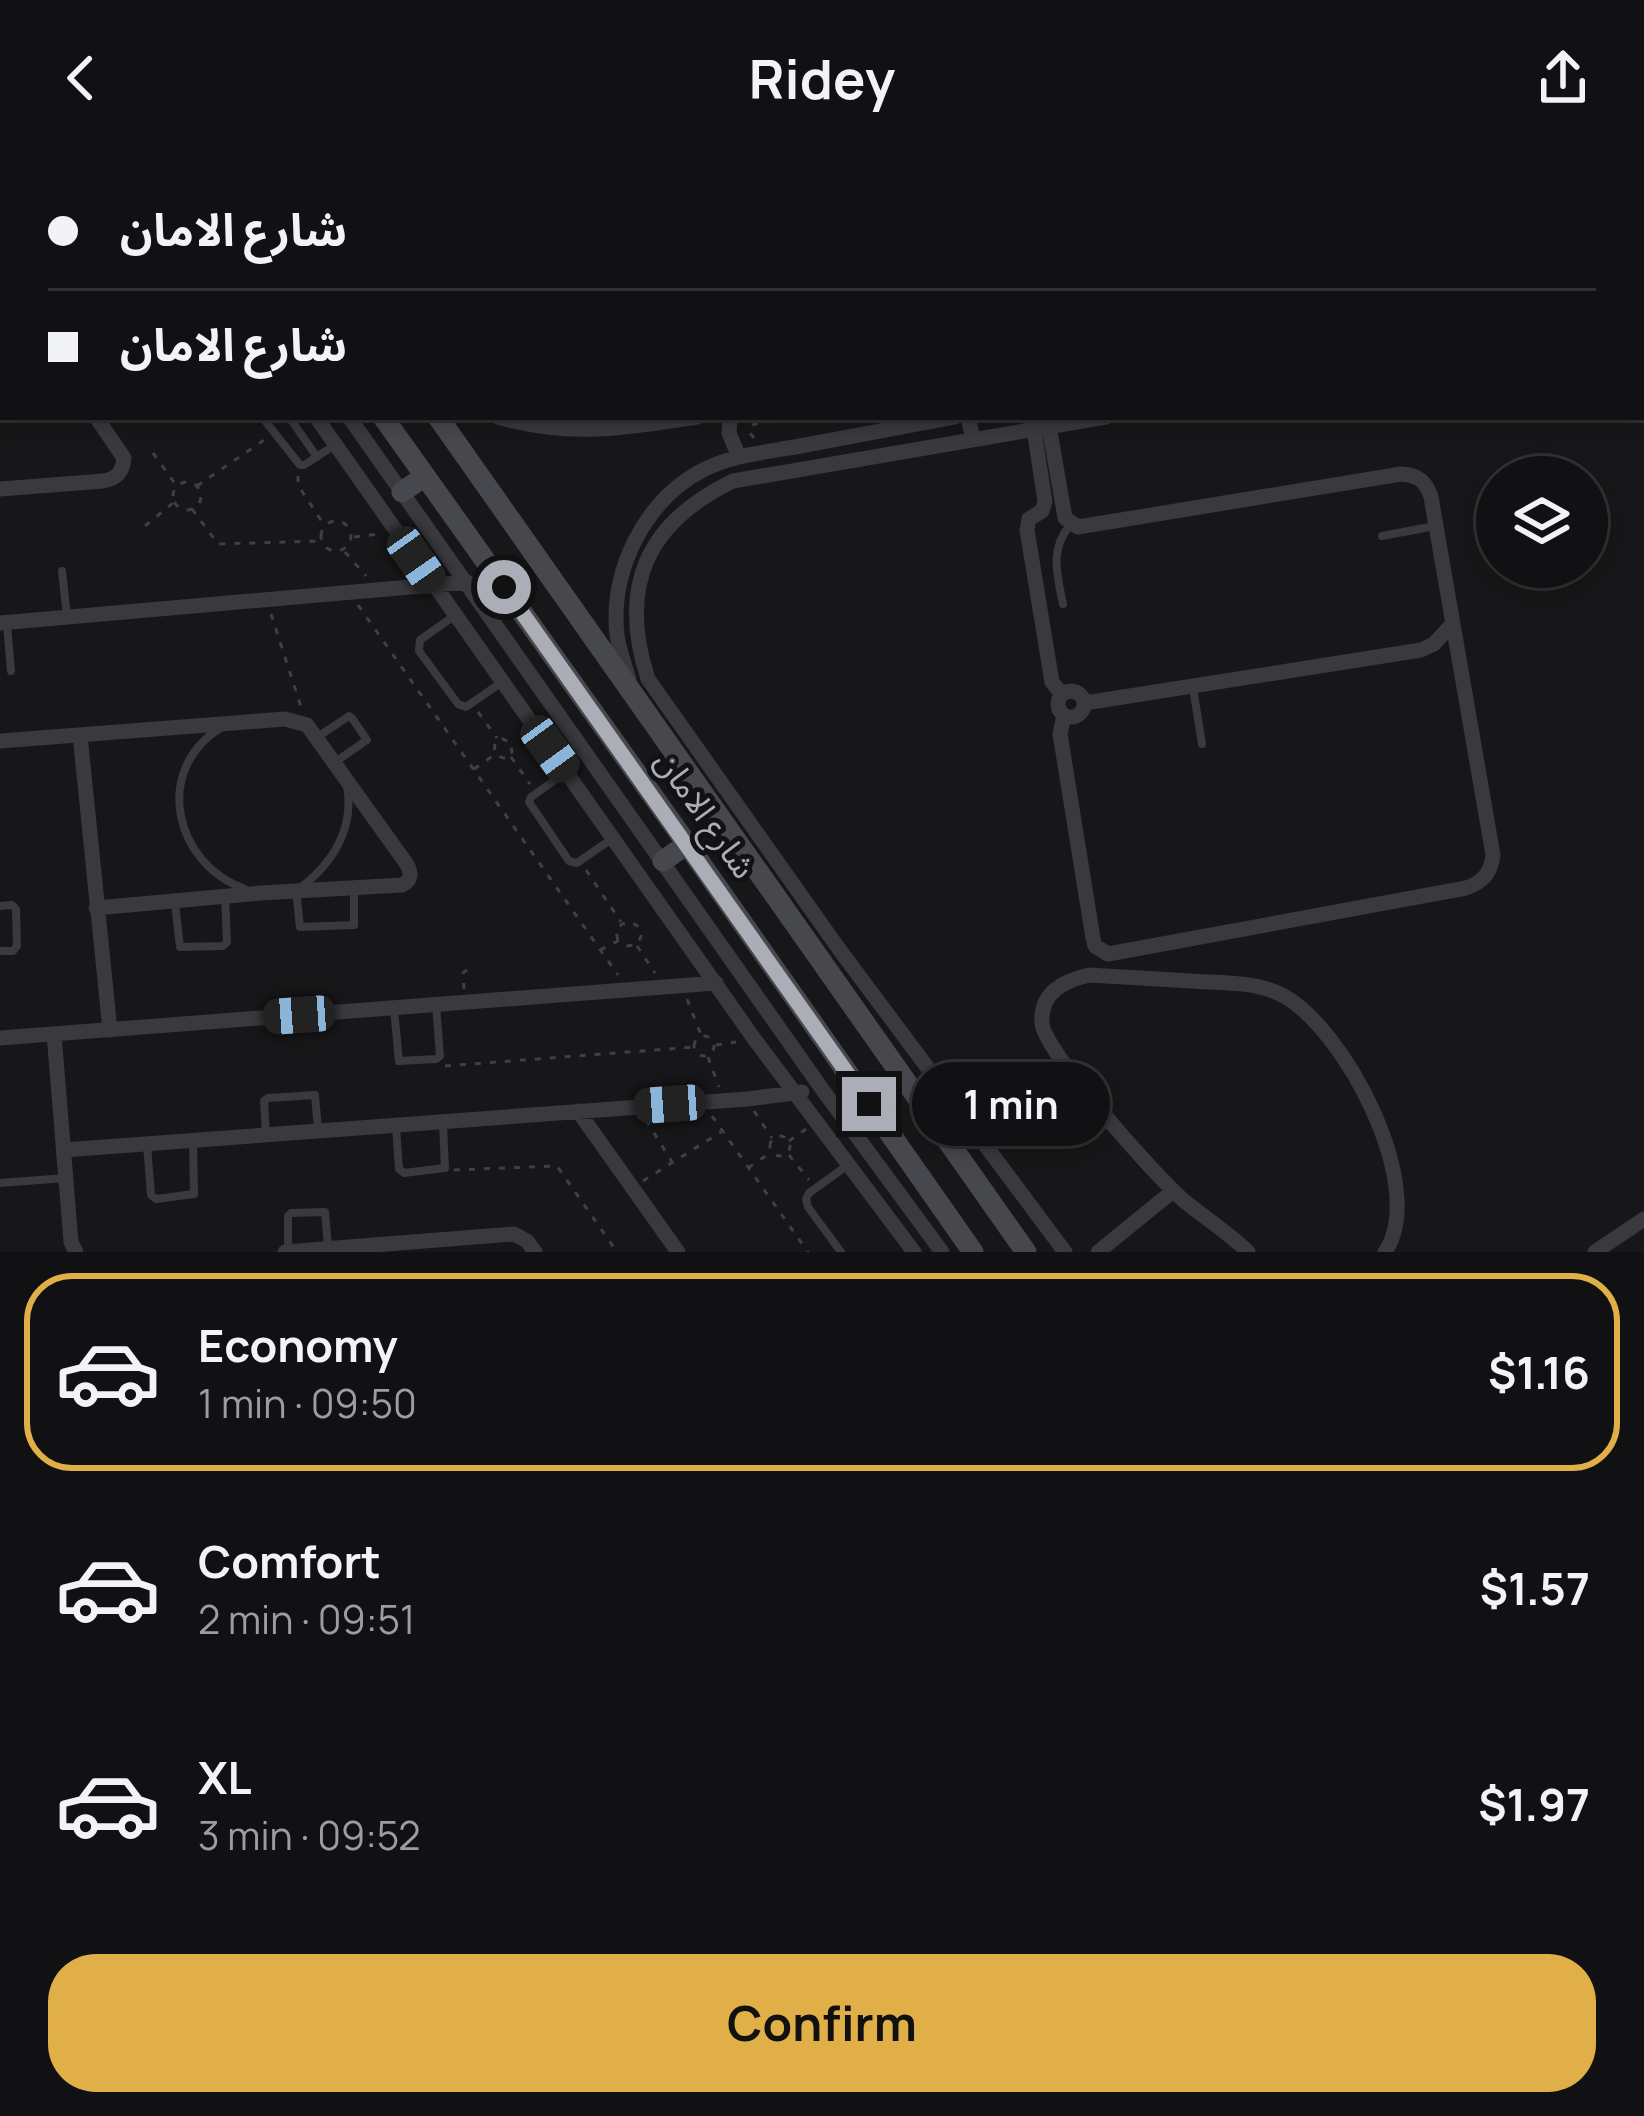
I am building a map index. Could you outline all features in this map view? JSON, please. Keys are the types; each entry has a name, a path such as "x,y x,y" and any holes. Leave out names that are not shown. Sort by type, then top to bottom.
{"street":[{"path":"0,489 116,476 124,458 98,420"},
{"path":"318,420 905,1248"},
{"path":"351,420 942,1252"},
{"name":"شارع الامان","path":"385,420 973,1252"},
{"name":"شارع الامان","path":"440,420 1026,1252"},
{"path":"511,420 591,431 674,420"},
{"path":"730,420 729,433 739,457"},
{"path":"633,693 618,640 619,587 643,527 670,494 702,471 739,457 939,420"},
{"path":"969,420 973,439"},
{"path":"1065,1252 839,949 648,679 637,646 635,611 641,577 655,545 675,518 702,496 733,481 1089,420"},
{"path":"1042,428 1063,510 1078,527 1401,474 1421,479 1428,487 1436,526 1493,855 1486,877 1477,885 1115,953 1100,952 1093,938 1060,734 1062,694 1079,693 1084,704 1080,714 1064,715"},
{"path":"1042,428 1044,507 1029,519 1028,530 1052,682 1062,694"},
{"path":"402,492 425,476"},
{"path":"3,622 466,582"},
{"path":"1084,704 1421,650 1434,644 1453,623"},
{"path":"1421,650 1449,656 1460,665"},
{"path":"0,741 285,719 312,732 410,873 402,885 96,908"},
{"path":"80,735 110,1030"},
{"path":"663,861 687,844"},
{"path":"1248,1252 1173,1191 1139,1156 1052,1047 1042,1024 1047,999 1064,980 1089,975 1244,984 1283,995 1300,1007 1357,1078 1375,1114 1397,1183 1400,1214 1385,1252"},
{"path":"0,1038 716,983"},
{"path":"54,1034 71,1242 76,1252"},
{"path":"64,1150 747,1099 822,1088"},
{"path":"578,1111 675,1251"},
{"path":"1098,1252 1173,1191"},
{"path":"1594,1252 1644,1219"},
{"path":"287,1252 514,1234 536,1252"}],"lane":[{"path":"264,420 295,463 304,465 335,445"},
{"path":"291,420 317,457"},
{"path":"1063,604 1056,549 1071,524"},
{"path":"1382,536 1436,526"},
{"path":"62,571 67,617"},
{"path":"455,615 420,640 419,651 458,704 466,706 502,681"},
{"path":"3,622 10,671"},
{"path":"1193,686 1202,744"},
{"path":"312,732 352,718 367,740 334,763"},
{"path":"228,723 210,734 186,768 180,788 183,830 205,866 221,879 261,893"},
{"path":"566,772 531,797 530,808 573,863 613,838"},
{"path":"345,778 349,800 340,842 329,862 296,891 300,928 354,925 354,888"},
{"path":"175,902 180,946 223,946 227,942 225,897"},
{"path":"0,906 16,909 17,946 13,951 0,951"},
{"path":"394,1008 399,1061 438,1058 436,1005"},
{"path":"266,1135 264,1101 289,1096 314,1095 318,1131"},
{"path":"396,1125 401,1171 445,1168 443,1122"},
{"path":"147,1144 151,1195 156,1199 196,1192 193,1140"},
{"path":"841,1252 806,1199 849,1165"},
{"path":"0,1183 66,1178"},
{"path":"287,1252 291,1213 325,1212 328,1249"},
{"path":"434,1252 466,1238"}],"path":[{"path":"758,439 749,432 754,424 779,420"},
{"path":"196,486 273,434"},
{"path":"145,526 174,502 177,486 153,453"},
{"path":"304,465 298,485 325,526 322,541"},
{"path":"177,486 187,482 196,486"},
{"path":"174,502 182,509 192,509 200,502 196,486"},
{"path":"192,509 218,544 322,541 333,551 344,550"},
{"path":"325,526 339,521 349,527 352,537 344,550"},
{"path":"352,537 397,533"},
{"path":"344,550 380,591"},
{"path":"350,594 629,990"},
{"path":"266,601 312,732"},
{"path":"466,706 481,714 498,740 511,743 510,756 532,788 531,797"},
{"path":"494,755 498,740"},
{"path":"473,770 494,755"},
{"path":"494,755 510,756"},
{"path":"580,861 622,924"},
{"path":"632,922 639,927 641,937 636,945 618,941 616,932 622,924 632,922"},
{"path":"600,950 618,941"},
{"path":"636,945 674,986 701,1036 714,1045"},
{"path":"467,1002 462,977 474,964"},
{"path":"694,1046 701,1036"},
{"path":"707,1055 714,1045 754,1040"},
{"path":"438,1058 448,1067 694,1046"},
{"path":"694,1046 699,1054 707,1055"},
{"path":"707,1055 724,1100"},
{"path":"747,1099 773,1139 772,1152"},
{"path":"702,1102 808,1252"},
{"path":"638,1107 674,1164"},
{"path":"788,1141 817,1122"},
{"path":"632,1187 722,1131"},
{"path":"773,1139 781,1136 788,1141"},
{"path":"788,1141 788,1153 815,1189"},
{"path":"748,1168 772,1152"},
{"path":"772,1152 788,1153"},
{"path":"445,1168 557,1166 617,1252"}],"route":[{"path":"504,587 869,1104"}]}
